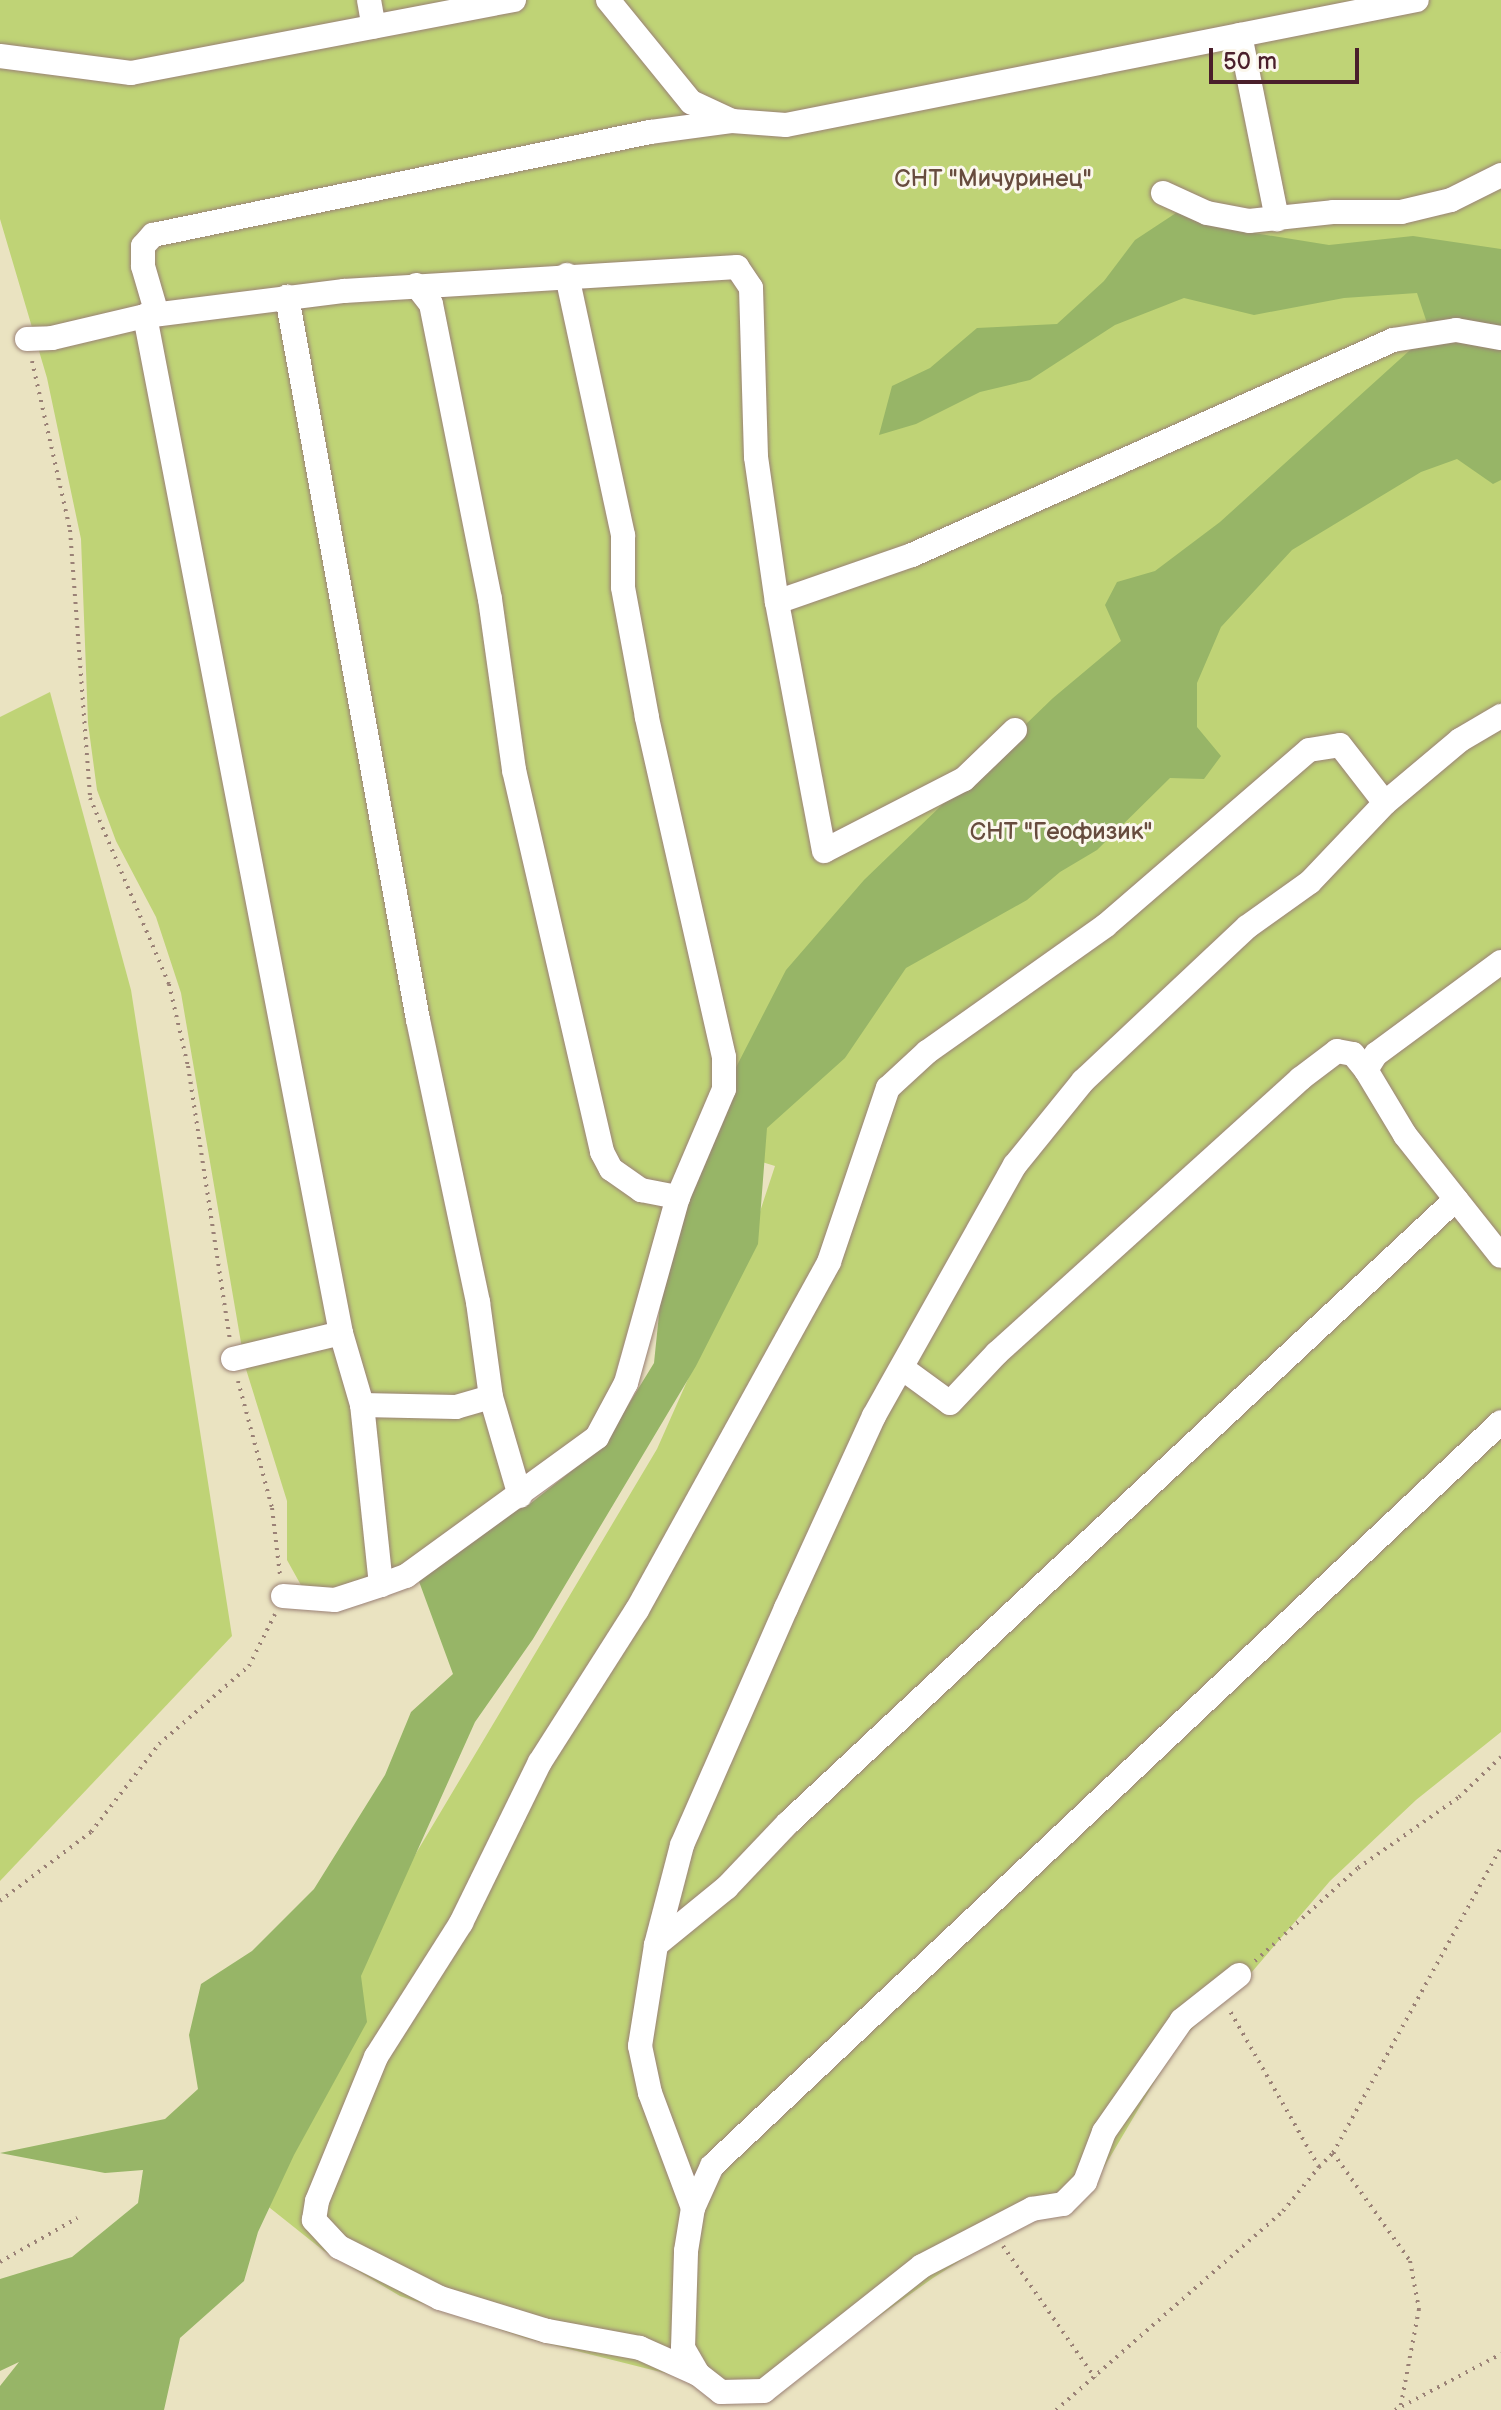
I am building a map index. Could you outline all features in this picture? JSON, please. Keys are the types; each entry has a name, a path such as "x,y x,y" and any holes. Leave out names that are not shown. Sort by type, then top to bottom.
{"street":[{"path":"369,0 374,27"},
{"path":"0,56 131,73 514,0"},
{"path":"608,0 691,102 732,121"},
{"path":"381,1585 362,1405 341,1333 151,315 143,246 153,235 650,132 732,121 786,125 1417,0"},
{"path":"1240,35 1277,219"},
{"path":"1163,193 1207,213 1249,221 1401,212 1451,200 1501,175"},
{"path":"27,339 52,338 151,315 287,297 416,285 737,267 751,288 756,457 777,602 824,851 964,779 1015,730"},
{"path":"283,1596 335,1600 406,1576 597,1437 626,1383 678,1197 724,1089 724,1057 709,1003 647,717 623,587 623,535 567,275"},
{"path":"416,285 431,304 490,599 514,770 602,1152 611,1169 641,1190 678,1197"},
{"path":"287,297 418,1020 478,1302 491,1397 520,1496"},
{"path":"777,602 912,555 1393,340 1456,330 1501,338"},
{"path":"693,2208 650,2093 640,2046 656,1945 682,1845 798,1580 902,1368 1015,1165 1083,1081 1247,927 1310,882 1385,803 1460,740 1501,716"},
{"path":"1239,1975 1182,2020 1104,2132 1085,2182 1063,2204 1032,2209 922,2266 764,2391 721,2392 698,2374 640,2348 547,2331 440,2298 339,2247 314,2220 317,2201 376,2057 461,1923 540,1762 637,1610 829,1262 888,1088 927,1052 1105,926 1309,750 1340,745 1385,803"},
{"path":"1366,1070 1376,1054 1501,962"},
{"path":"902,1368 950,1403 997,1353 1300,1079 1337,1051 1353,1054 1366,1070 1405,1135 1501,1256"},
{"path":"656,1945 727,1887 788,1823 1456,1199"},
{"path":"1482,1233 1501,1217"},
{"path":"233,1359 341,1333"},
{"path":"362,1405 456,1407 491,1397"},
{"path":"698,2374 683,2348 693,2208 712,2166 1501,1422"}],"path":[{"path":"0,1901 91,1832 125,1794 159,1744 249,1666 283,1596 272,1508 233,1359 188,1066 169,984 90,798 70,530 27,339"},
{"path":"1319,2167 1228,2014 1239,1975 1358,1868 1459,1797 1501,1757"},
{"path":"1056,2410 1283,2211 1333,2153 1501,1848"},
{"path":"1333,2153 1410,2261 1419,2309 1399,2409"},
{"path":"0,2262 77,2218"},
{"path":"999,2228 1005,2251 1095,2378"},
{"path":"1399,2409 1501,2354"}],"green space":[{"name":"СНТ \"Геофизик\"","path":"0,0 1501,0 1501,1732 1416,1800 1330,1881 1251,1973 1178,2042 1090,2191 1015,2226 933,2278 764,2398 525,2338 400,2296 324,2251 265,2204 269,2100 657,1449 754,1230 775,1166 729,1152 668,1189 603,1418 410,1571 343,1591 302,1587 287,1560 287,1501 245,1366 181,993 156,917 116,841 97,790 88,723 81,539 47,378 0,219"},
{"path":"1179,211 1254,233 1329,245 1413,236 1501,249 1501,480 1493,484 1457,459 1421,472 1292,550 1221,627 1197,683 1197,727 1221,756 1204,779 1170,778 1097,850 1060,872 1027,900 906,968 845,1058 767,1128 758,1244 696,1366 533,1639 475,1722 361,1976 367,2022 294,2155 258,2232 244,2281 180,2338 164,2410 0,2410 0,2386 19,2362 0,2371 0,2279 72,2257 138,2203 143,2170 105,2173 0,2153 165,2119 198,2089 189,2035 201,1984 252,1951 314,1889 385,1775 411,1712 453,1674 417,1576 465,1536 531,1503 603,1446 654,1363 663,1275 709,1120 786,970 864,880 1053,698 1121,641 1105,605 1117,582 1155,571 1220,522 1430,332 1417,293 1344,298 1254,315 1184,298 1115,325 1030,380 980,392 916,424 879,435 892,386 930,368 977,328 1057,324 1104,281 1135,240"},
{"path":"50,692 131,990 232,1636 0,1881 0,717"}],"park label":[{"name":"СНТ \"Мичуринец\"","path":"993,179"}]}
